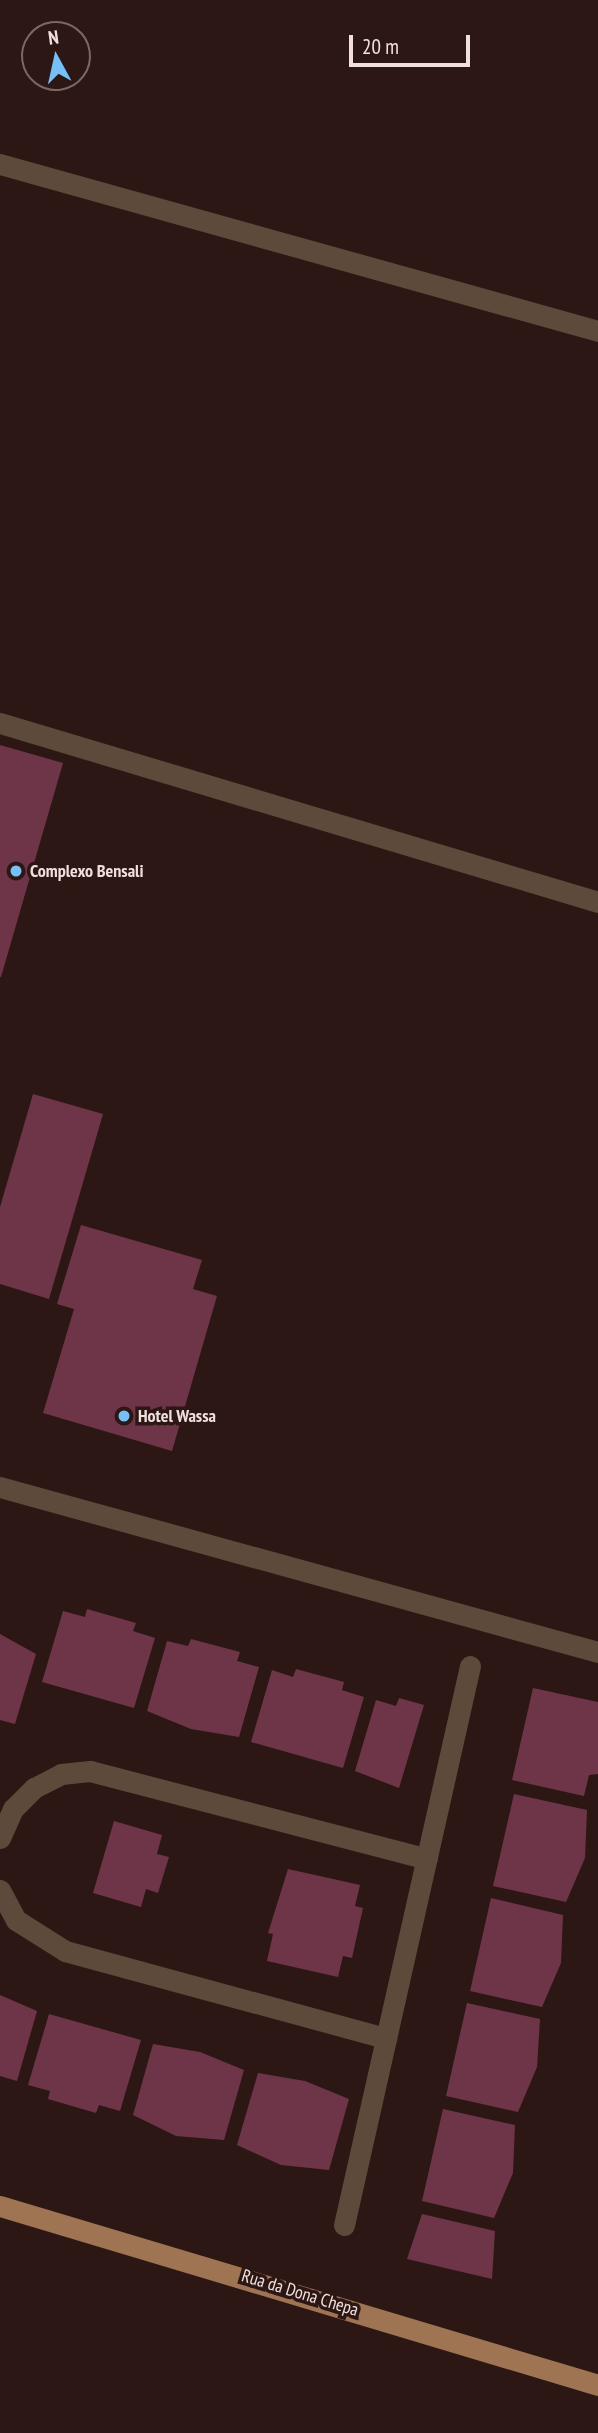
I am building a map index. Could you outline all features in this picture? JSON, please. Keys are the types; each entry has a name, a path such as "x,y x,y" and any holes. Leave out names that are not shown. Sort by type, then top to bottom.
{"main road":[{"name":"Rua da Dona Chepa","path":"0,2206 598,2385"}],"street":[{"path":"0,164 598,331"},
{"path":"0,723 598,902"},
{"path":"0,1487 598,1652"},
{"path":"344,2225 470,1666"},
{"path":"0,1833 34,1788 61,1774 90,1771 427,1859"},
{"path":"0,1890 16,1920 65,1951 386,2038"}],"building":[{"name":"Complexo Bensali","path":"0,745 63,763 1,977 0,977"},
{"path":"33,1094 103,1114 49,1299 0,1284 0,1207"},
{"path":"81,1225 202,1260 193,1289 217,1296 172,1451 43,1413 74,1309 57,1304"},
{"path":"87,1609 136,1623 133,1631 155,1638 134,1708 42,1682 63,1611 85,1617"},
{"path":"0,1634 36,1654 15,1724 0,1720"},
{"path":"191,1639 240,1652 237,1661 259,1667 239,1737 191,1729 147,1711 167,1641 188,1646"},
{"path":"296,1669 344,1682 342,1690 364,1697 343,1768 251,1742 272,1670 293,1677"},
{"path":"533,1688 598,1702 598,1774 589,1775 584,1796 512,1780"},
{"path":"399,1698 424,1705 399,1788 355,1771 376,1700 396,1706"},
{"path":"514,1794 587,1810 585,1858 566,1902 493,1886"},
{"path":"114,1821 162,1835 157,1854 169,1857 158,1893 146,1889 141,1907 93,1893"},
{"path":"288,1869 360,1885 355,1906 363,1908 352,1958 343,1956 338,1977 267,1961 273,1934 268,1933"},
{"path":"491,1898 563,1915 561,1963 542,2007 470,1991"},
{"path":"0,1995 37,2011 17,2081 0,2076"},
{"path":"467,2003 540,2019 537,2067 518,2112 446,2096"},
{"path":"49,2014 141,2040 120,2111 99,2105 96,2113 48,2099 50,2091 28,2085"},
{"path":"153,2044 200,2052 244,2070 224,2140 176,2136 133,2115"},
{"path":"258,2073 305,2081 349,2099 329,2170 281,2165 237,2145"},
{"path":"443,2109 515,2125 513,2173 494,2218 422,2201"},
{"path":"422,2214 495,2231 492,2279 407,2259"}],"place":[{"name":"Complexo Bensali","path":"16,871"},
{"name":"Hotel Wassa","path":"124,1416"}]}
